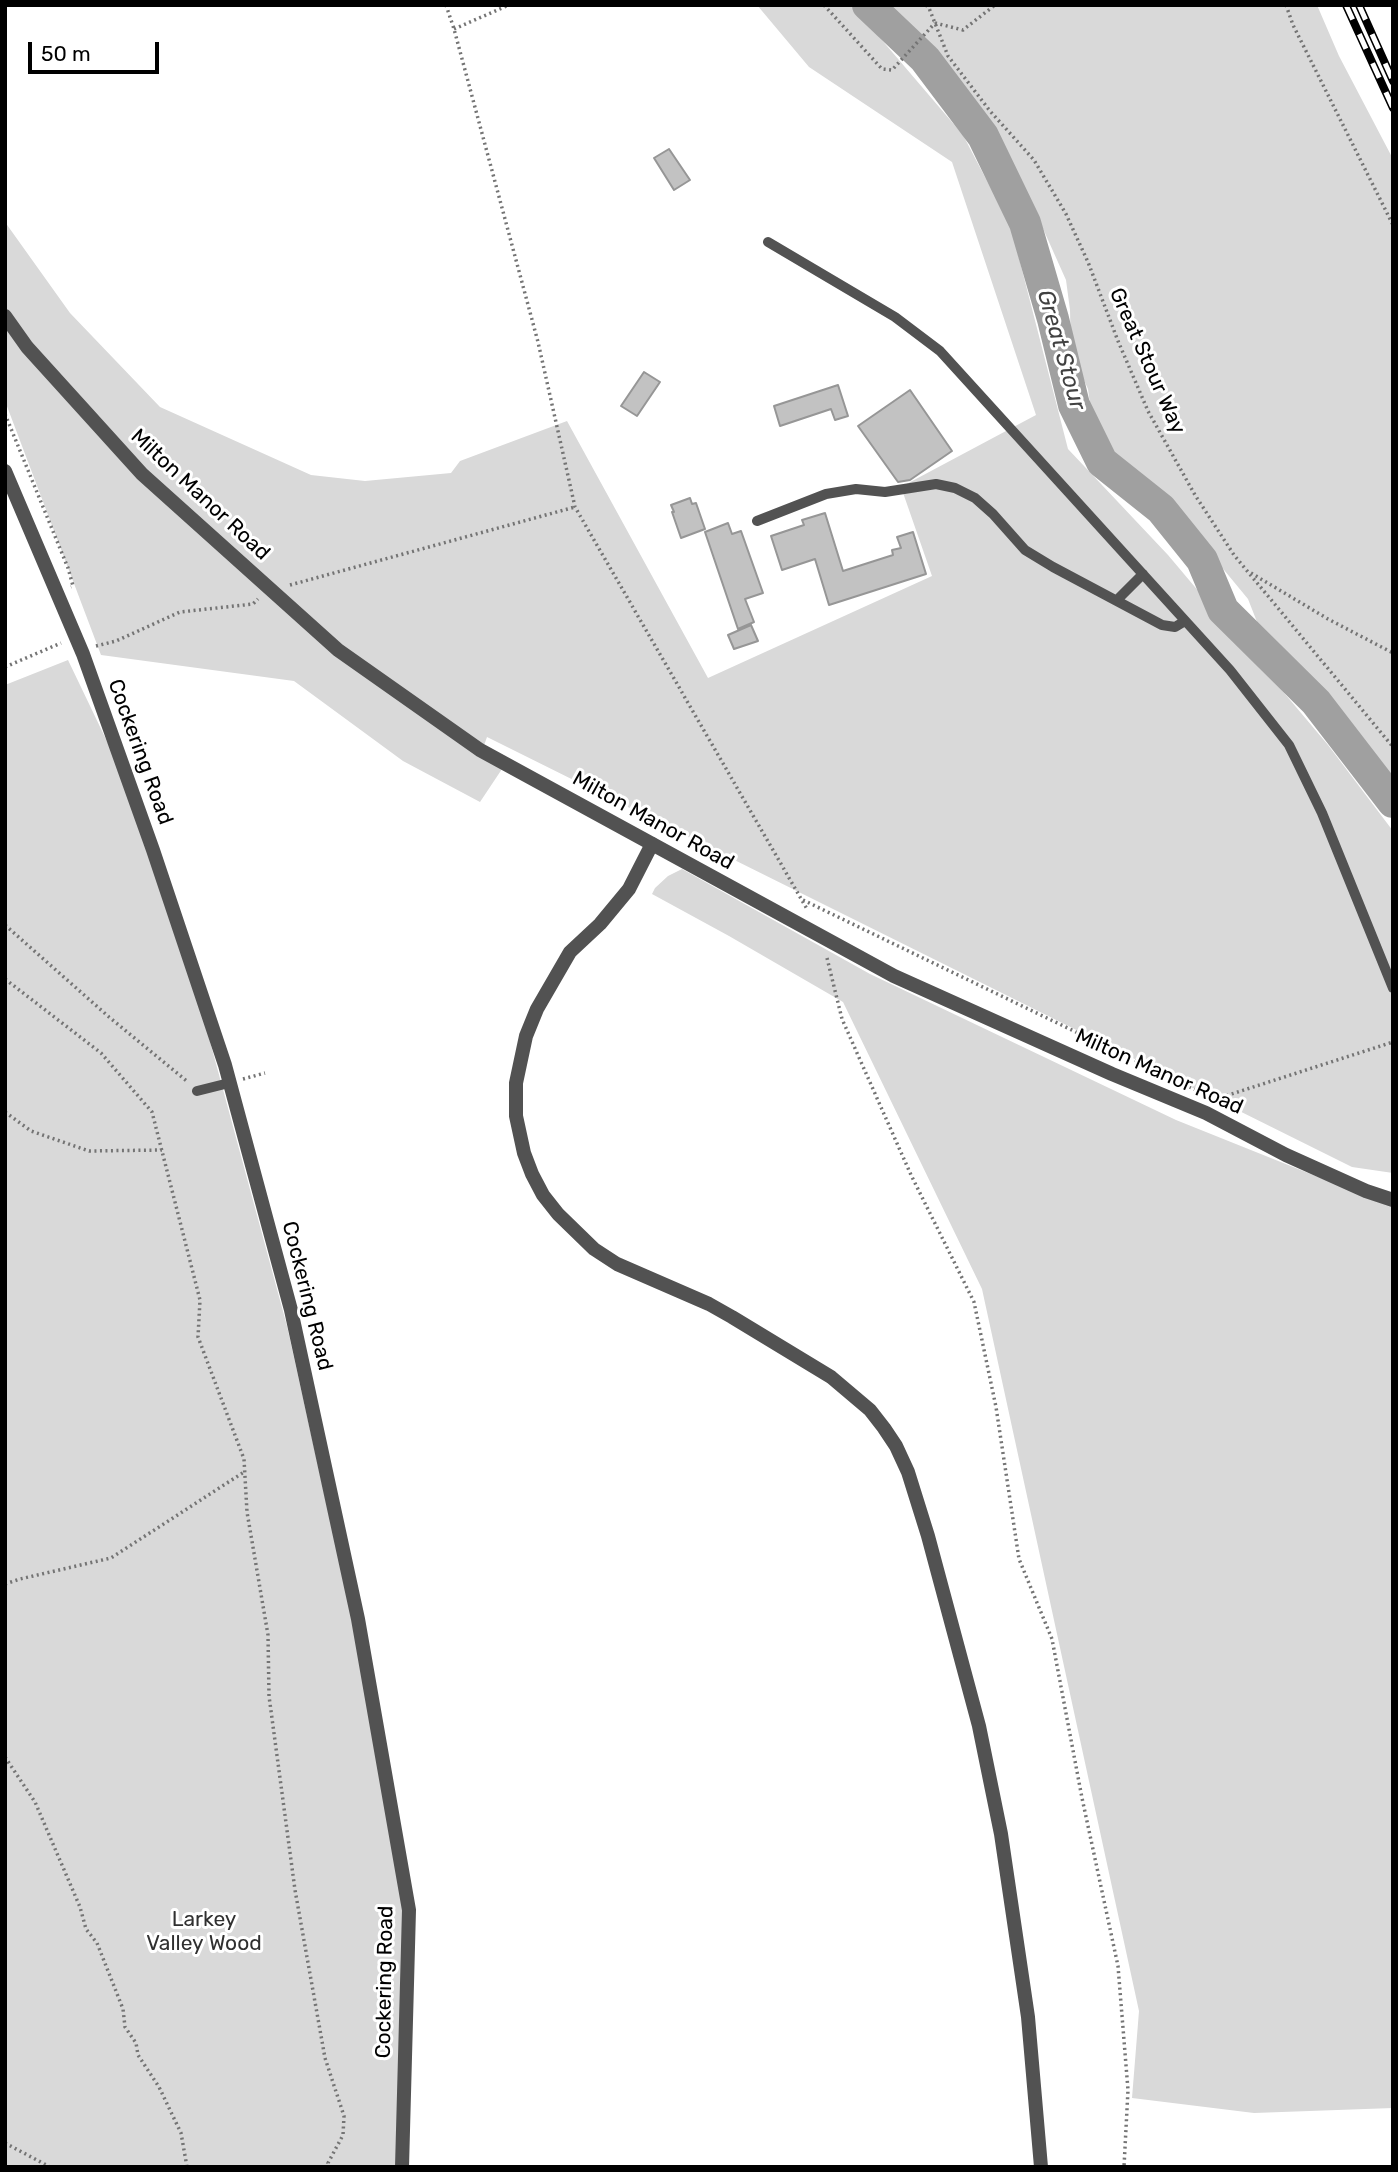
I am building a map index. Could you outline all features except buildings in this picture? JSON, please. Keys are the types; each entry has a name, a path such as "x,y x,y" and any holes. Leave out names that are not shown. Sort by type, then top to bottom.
{"street":[{"name":"Milton Manor Road","path":"5,316 27,347 142,474 338,650 480,750 824,939 906,981 1112,1074 1206,1113 1286,1155 1366,1191 1393,1199"},
{"name":"Cockering Road","path":"5,471 76,637 153,850 225,1065 297,1337 358,1619 409,1910 402,2167"},
{"path":"652,844 629,889 600,924 570,952 537,1009 526,1036 516,1083 516,1116 524,1153 538,1184 558,1214 594,1249 617,1264 709,1304 831,1377 870,1410 896,1446 908,1472 928,1536 979,1726 1001,1834 1028,2017 1041,2167"}],"lane":[{"path":"768,242 895,317 940,351 1230,670 1289,745 1322,813 1393,988"},
{"path":"757,521 826,494 856,489 885,492 936,484 955,488 975,499 993,514 1025,550 1161,625 1175,628 1185,621"},
{"path":"1117,600 1143,574"},
{"path":"197,1090 229,1083"}],"path":[{"path":"446,5 538,342 575,507 824,939 842,1019 911,1175 974,1302 996,1407 1019,1559 1052,1639 1118,1966 1128,2090 1124,2167"},
{"path":"454,29 509,5"},
{"path":"824,5 882,69 892,70 935,23 963,30 995,5"},
{"name":"Great Stour Way","path":"926,5 948,56 990,111 1034,160 1066,214 1148,411 1195,495 1234,555 1393,747"},
{"path":"1286,5 1293,25 1393,225"},
{"path":"5,414 68,568 73,586 56,593"},
{"path":"271,590 575,507"},
{"path":"1247,571 1328,619 1393,653"},
{"path":"5,667 76,637 89,647 116,641 180,612 253,604"},
{"path":"801,899 1217,1100 1393,1042"},
{"path":"5,925 108,1017 197,1090"},
{"path":"5,979 101,1053 152,1112 200,1300 198,1337 244,1459 247,1512 268,1635 269,1696 295,1890 325,2058 344,2116 343,2135 328,2163 330,2167"},
{"path":"229,1083 265,1073"},
{"path":"5,1112 31,1131 89,1151 162,1150"},
{"path":"5,1584 111,1558 245,1472"},
{"path":"5,1757 35,1802 76,1898 86,1929 97,1943 116,1990 123,2009 125,2027 136,2043 138,2055 159,2087 181,2133 187,2167"},
{"path":"5,2143 47,2166"}],"green space":[{"path":"757,5 852,5 963,135 1011,227 1068,449 1168,555 1328,745 1393,831 1393,1173 1352,1167 487,737 480,757 502,769 480,802 403,761 294,681 101,655 5,401 5,222 70,313 160,407 311,475 365,481 451,473 460,461 567,421 708,678 932,576 901,487 1036,415 952,162 809,67"},
{"path":"882,5 1317,5 1339,56 1393,159 1393,787 1320,694 1259,627 1248,599 1177,513 1143,479 1120,462 1093,427 1088,389 1071,352 1066,280 1019,175 981,111 947,71 929,42"},
{"name":"Larkey Valley Wood","path":"68,660 125,779 179,927 287,1326 352,1619 404,1912 398,2167 5,2167 5,685"},
{"path":"682,869 870,974 1176,1120 1393,1207 1393,2108 1254,2113 1132,2098 1139,2011 982,1289 843,1002 652,894 668,876"}],"waterway":[{"name":"Great Stour","path":"868,5 925,59 983,136 1025,223 1074,405 1102,462 1161,509 1202,560 1223,610 1316,702 1393,802"}],"railway":[{"path":"1346,5 1393,108"},
{"path":"1359,5 1393,81"}]}
